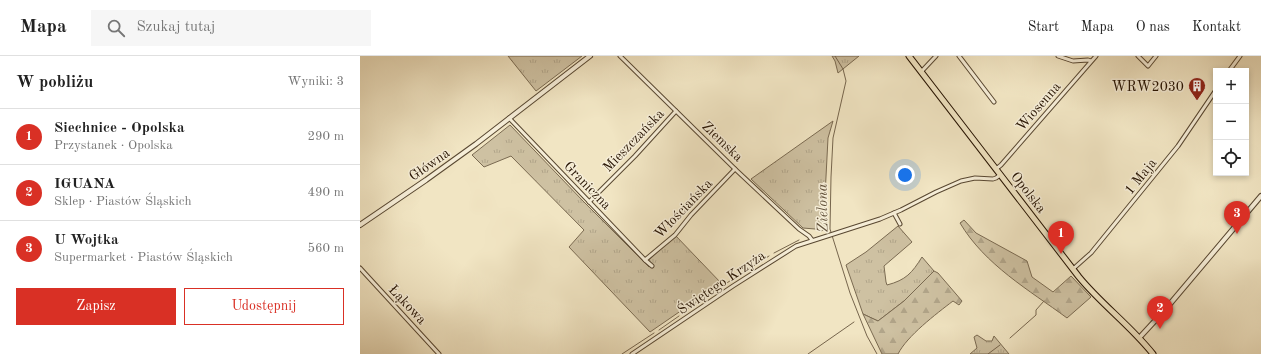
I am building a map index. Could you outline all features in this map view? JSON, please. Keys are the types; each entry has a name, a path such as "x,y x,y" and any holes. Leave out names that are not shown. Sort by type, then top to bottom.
{"main road":[{"name":"Opolska","path":"908,56 1073,270 1092,292 1140,338 1153,354"}],"street":[{"name":"Główna","path":"360,225 426,180 590,56"},
{"name":"Ziemska","path":"620,56 735,169 812,240"},
{"path":"921,72 936,56"},
{"path":"959,56 994,102"},
{"path":"1058,56 1073,61 1091,61"},
{"name":"Wiosenna","path":"996,169 1096,56"},
{"path":"1138,56 1148,66 1156,56"},
{"path":"1231,68 1240,56"},
{"name":"1 Maja","path":"1073,270 1091,253 1178,146 1213,94"},
{"name":"Mieszczańska","path":"588,202 635,156 676,111"},
{"name":"Graniczna","path":"509,118 588,202 652,266"},
{"name":"Włościańska","path":"645,260 675,235 691,215 735,169"},
{"path":"900,224 894,213 961,180 975,178 993,179 1000,175"},
{"path":"1140,338 1261,196"},
{"name":"Świętego Krzyża","path":"632,354 758,269 796,246 894,213"},
{"name":"Łąkowa","path":"360,268 439,354"}],"green space":[{"path":"508,56 582,56 536,91"},
{"path":"832,56 859,56 838,73"},
{"path":"833,121 828,138 825,196 827,229 821,231 803,228 751,179"},
{"path":"510,125 649,267 649,260 675,235 722,284 687,309 685,308 650,332 569,247 584,230 511,156 484,167 472,155"},
{"path":"964,220 976,233 1027,261 1032,277 1053,292 1071,276 1091,297 1067,318 1023,287 982,252 960,223"},
{"path":"898,226 912,242 884,266 887,285 899,281 908,275 922,257 934,271 904,301 878,321 863,314 846,265 866,252"},
{"path":"934,271 938,273 962,301 959,305 953,301 930,319 908,340 898,354 882,354 863,314 878,321 904,301"},
{"path":"977,335 986,341 992,341 994,336 1009,354 970,354 977,348 974,337"}],"waterway":[{"name":"Zielona","path":"835,56 843,69 846,81 833,138 830,229 850,293 867,336 877,354"},
{"path":"774,253 799,240"},
{"path":"722,286 769,256"},
{"path":"1010,338 1036,315 1036,310 1044,301"},
{"path":"659,330 679,316"},
{"path":"808,354 854,322"},
{"path":"622,354 654,333"},
{"path":"988,354 1000,345"}],"place":[{"name":"WRW2030","path":"1197,101"},
{"name":"U Wojtka","path":"1237,234"},
{"name":"Siechnice - Opolska","path":"1061,254"},
{"name":"IGUANA","path":"1160,329"}]}
